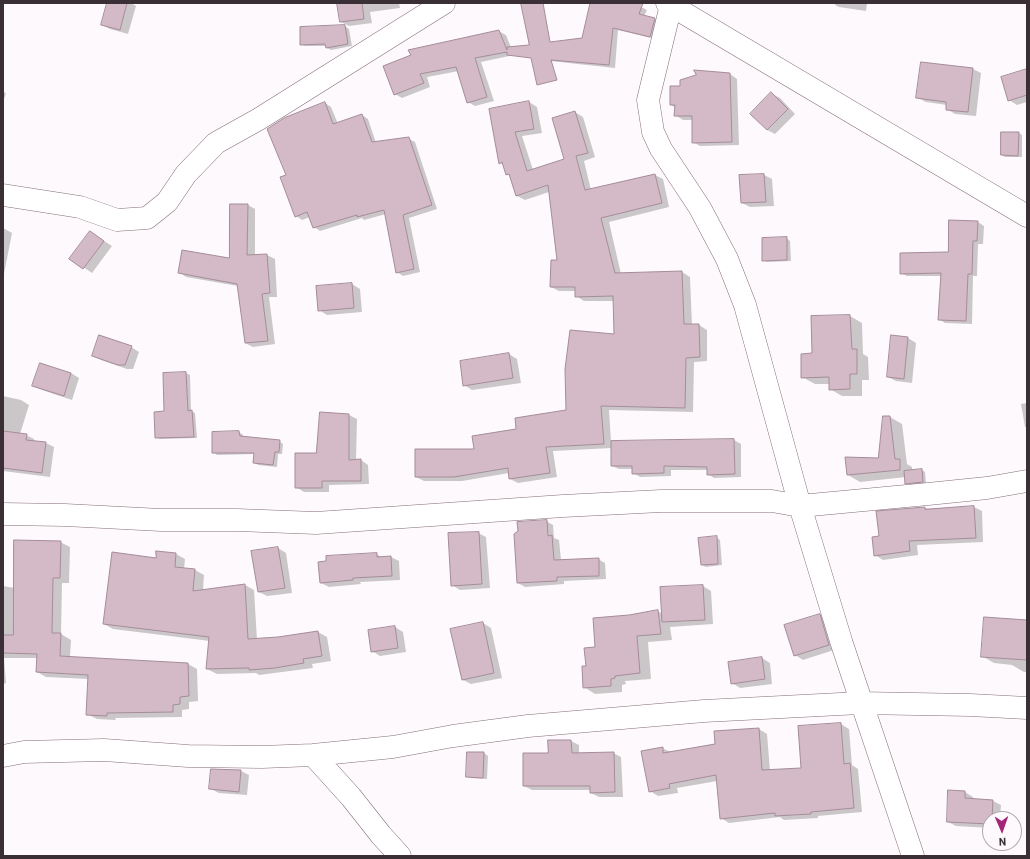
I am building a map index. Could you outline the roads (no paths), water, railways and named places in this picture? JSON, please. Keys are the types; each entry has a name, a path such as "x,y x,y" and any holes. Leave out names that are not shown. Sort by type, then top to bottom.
{"street":[{"path":"3,195 80,207 117,220 148,218 167,202 186,174 216,143 259,119 444,3"},
{"path":"913,856 860,703 800,506 745,305 730,265 700,208 661,149 653,132 648,100 669,4 1027,216"},
{"path":"3,514 65,515 161,520 237,520 316,523 555,506 661,501 772,501 800,506 935,494 987,488 1027,481"},
{"path":"3,756 24,752 104,750 188,756 262,757 313,755 393,747 453,736 528,726 704,710 860,703 970,705 1027,708"},
{"path":"313,755 351,797 400,856"}]}
